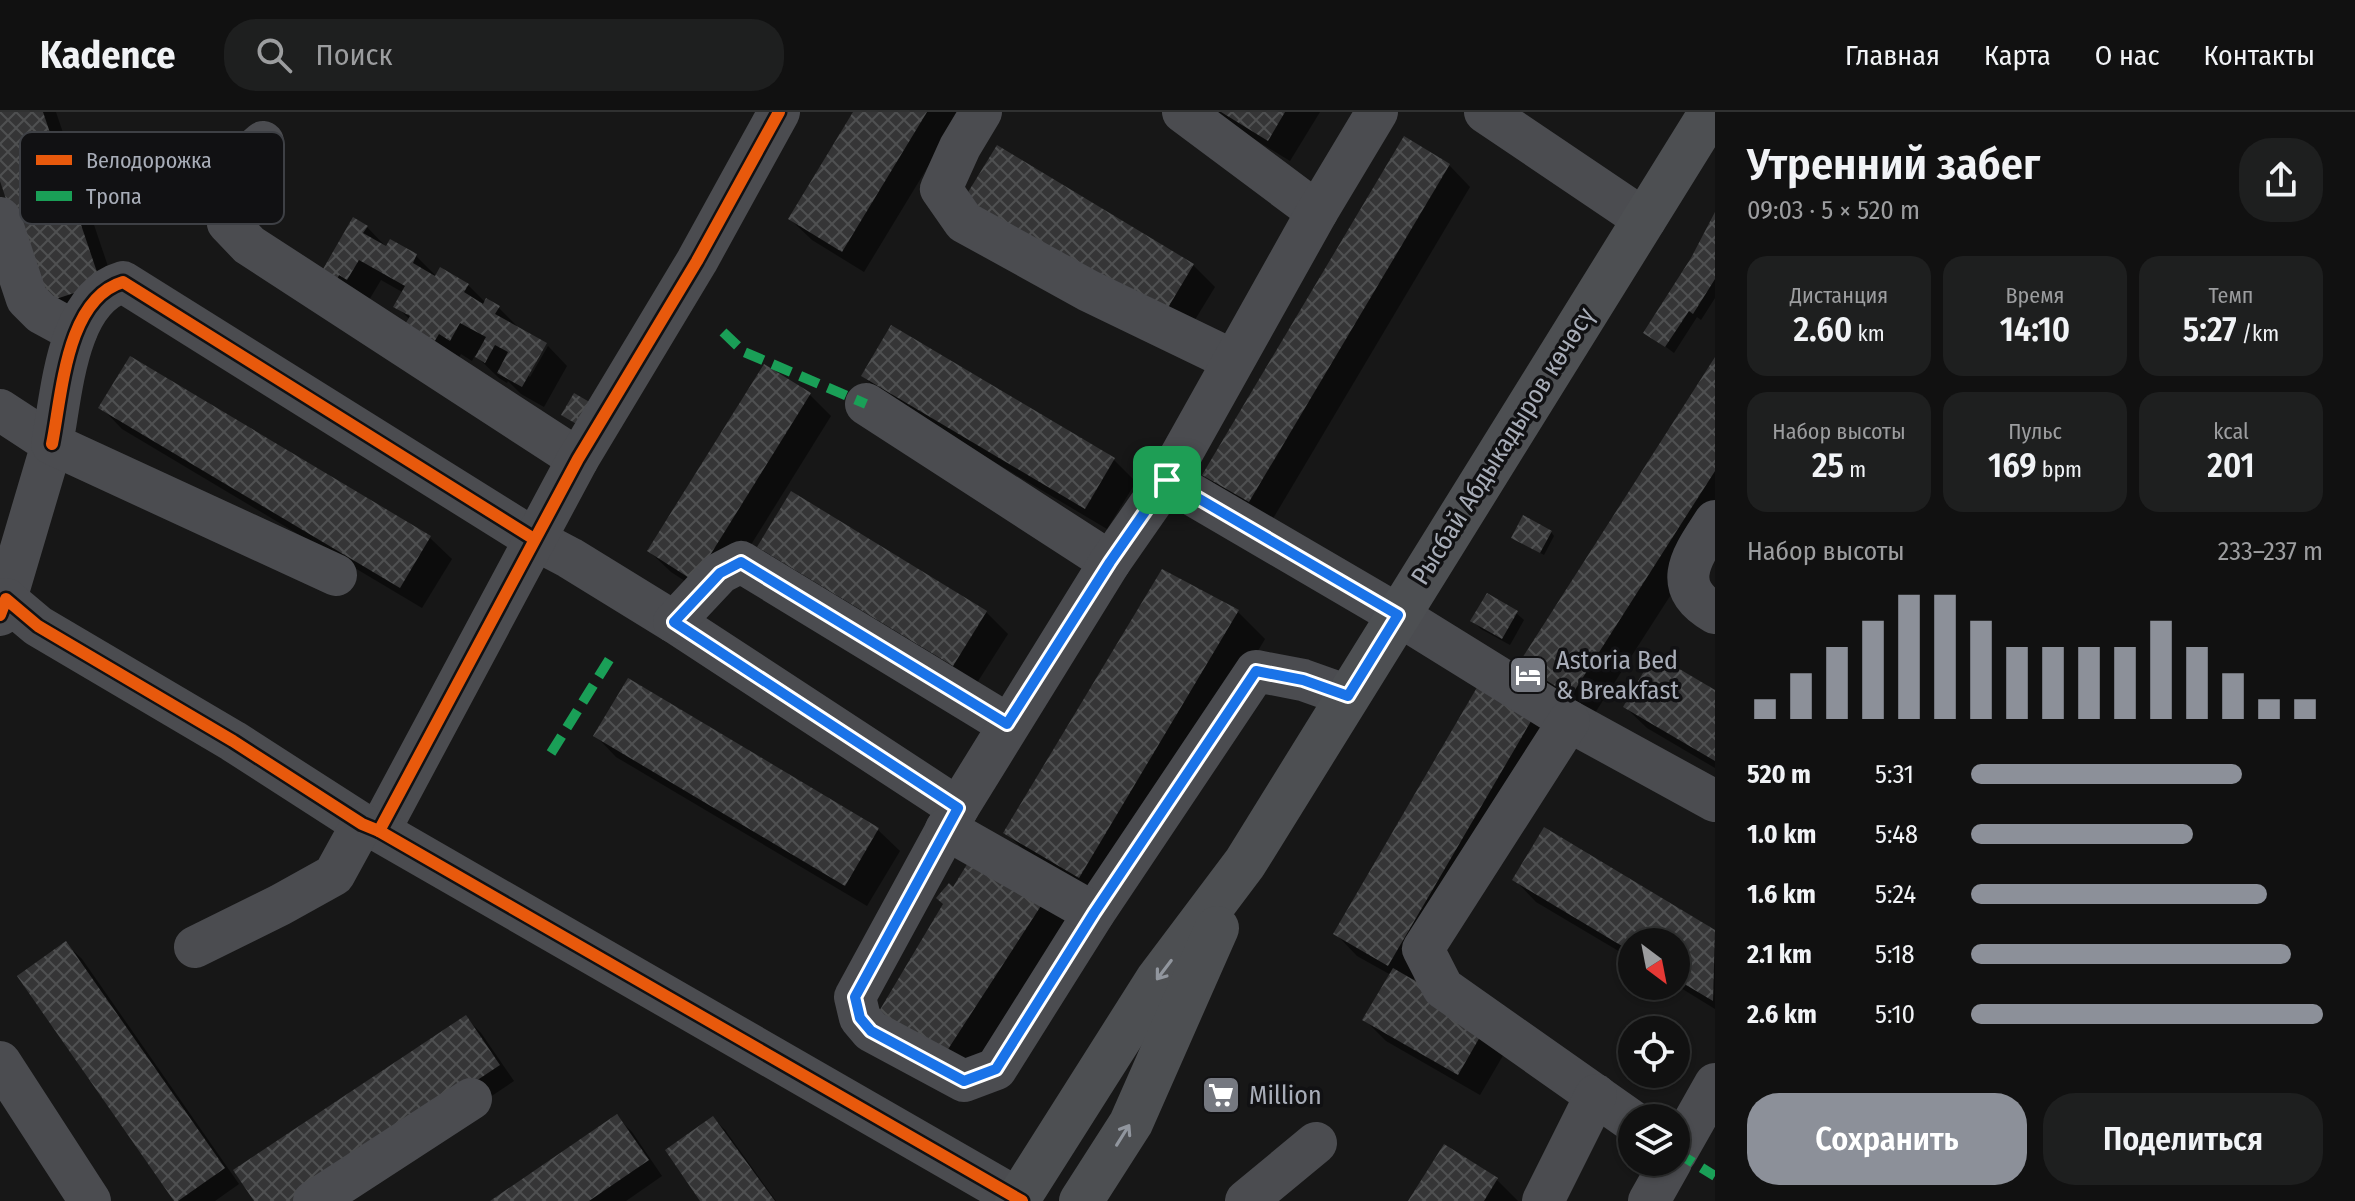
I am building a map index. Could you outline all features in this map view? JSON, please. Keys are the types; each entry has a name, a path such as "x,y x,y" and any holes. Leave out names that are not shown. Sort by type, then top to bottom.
{"main road":[{"name":"Рысбай Абдыкадыров көчөсү","path":"1019,1200 1157,980 1245,863 1645,220 1707,136"},
{"name":"Рысбай Абдыкадыров көчөсү","path":"1081,1201 1131,1123 1245,863"}],"street":[{"path":"195,947 334,875 370,828 578,459 697,261 779,112"},
{"path":"981,112 960,147 941,189 964,222 1089,291 1232,360"},
{"path":"1183,112 1317,212"},
{"path":"1348,696 1303,680 1256,671 1094,913 996,1069 964,1081 871,1031 860,1018 855,997 952,818 1007,724 1110,562 1167,480 1232,360 1377,112"},
{"path":"1485,112 1535,125 1645,220"},
{"path":"0,218 27,299 41,313 76,332"},
{"path":"229,224 249,245 578,459"},
{"path":"1019,1200 370,828 233,741 3,607 52,444 76,332 85,310 111,285 123,282 534,539 674,622 952,818 1094,913"},
{"path":"866,404 1110,562"},
{"path":"0,410 52,444 336,575"},
{"path":"1167,480 1398,615 1569,721 1715,801"},
{"path":"1715,521 1690,560 1687,581 1699,604 1715,613"},
{"path":"674,622 720,573 741,562 1007,724"},
{"path":"1569,721 1423,949 1443,988 1618,1111"},
{"path":"0,1062 76,1198"},
{"path":"1690,1128 1715,1084"},
{"path":"1543,1201 1596,1095"},
{"path":"314,1201 471,1099"},
{"path":"1246,1201 1316,1143"},
{"path":"1649,1201 1663,1176"}],"building":[{"path":"0,112 43,112 50,132 20,132 20,224 81,224 101,284 41,304 0,181"},
{"path":"853,112 927,112 842,252 788,219"},
{"path":"1221,112 1285,112 1268,141"},
{"path":"1404,136 1450,164 1249,502 1202,475"},
{"path":"997,145 1194,264 1160,321 962,202"},
{"path":"1715,212 1715,279 1693,314 1689,311 1665,347 1643,333 1691,258"},
{"path":"353,217 368,226 363,233 386,246 390,239 417,254 413,263 435,276 440,267 469,284 464,292 483,304 486,298 500,306 495,314 547,343 522,387 497,373 508,352 495,345 485,363 475,357 486,337 460,323 450,341 439,334 433,344 404,326 410,316 393,307 405,286 359,260 347,280 339,275 334,285 319,276"},
{"path":"891,325 1115,458 1085,509 861,376"},
{"path":"130,356 431,536 400,588 98,408"},
{"path":"1715,357 1715,471 1571,696 1519,663"},
{"path":"764,364 811,393 694,581 647,551"},
{"path":"574,393 605,411 592,433 561,415"},
{"path":"791,491 987,611 953,666 757,547"},
{"path":"1523,515 1552,531 1540,553 1511,538"},
{"path":"1162,569 1239,610 1079,878 1003,833"},
{"path":"1487,593 1518,611 1502,639 1470,621"},
{"path":"1654,654 1715,690 1715,761 1623,707"},
{"path":"628,678 879,828 845,886 593,736"},
{"path":"1479,684 1534,716 1388,966 1333,934"},
{"path":"1544,827 1715,930 1713,1001 1690,987 1690,928 1618,928 1618,944 1512,880"},
{"path":"974,853 1048,895 943,1057 875,1018 943,904 936,898 949,883 953,887"},
{"path":"66,941 225,1168 178,1201 174,1201 17,976"},
{"path":"1393,968 1488,1023 1458,1075 1362,1020"},
{"path":"466,1015 500,1065 295,1201 254,1201 233,1170"},
{"path":"617,1114 649,1160 589,1201 490,1201"},
{"path":"713,1116 775,1201 700,1201 665,1150"},
{"path":"1444,1144 1498,1178 1484,1201 1408,1201"}],"marked path":[{"path":"723,332 744,352 866,404"},
{"path":"551,753 614,652"},
{"path":"1690,1161 1715,1176"}],"cycle path":[{"path":"0,615 6,599 38,626 233,741 362,824 379,831 578,459 697,261 779,112"},
{"path":"52,444 64,375 78,328 89,307 104,292 123,282 534,539"},
{"path":"379,831 1022,1201"}],"place":[{"name":"Astoria Bed & Breakfast","path":"1528,675"},
{"name":"Million","path":"1221,1095"}],"route":[{"path":"1167,480 1398,615 1348,696 1303,680 1256,671 1094,913 996,1069 964,1081 871,1031 860,1018 855,997 958,808 674,622 720,573 741,562 1007,724 1110,562 1167,480"}]}
